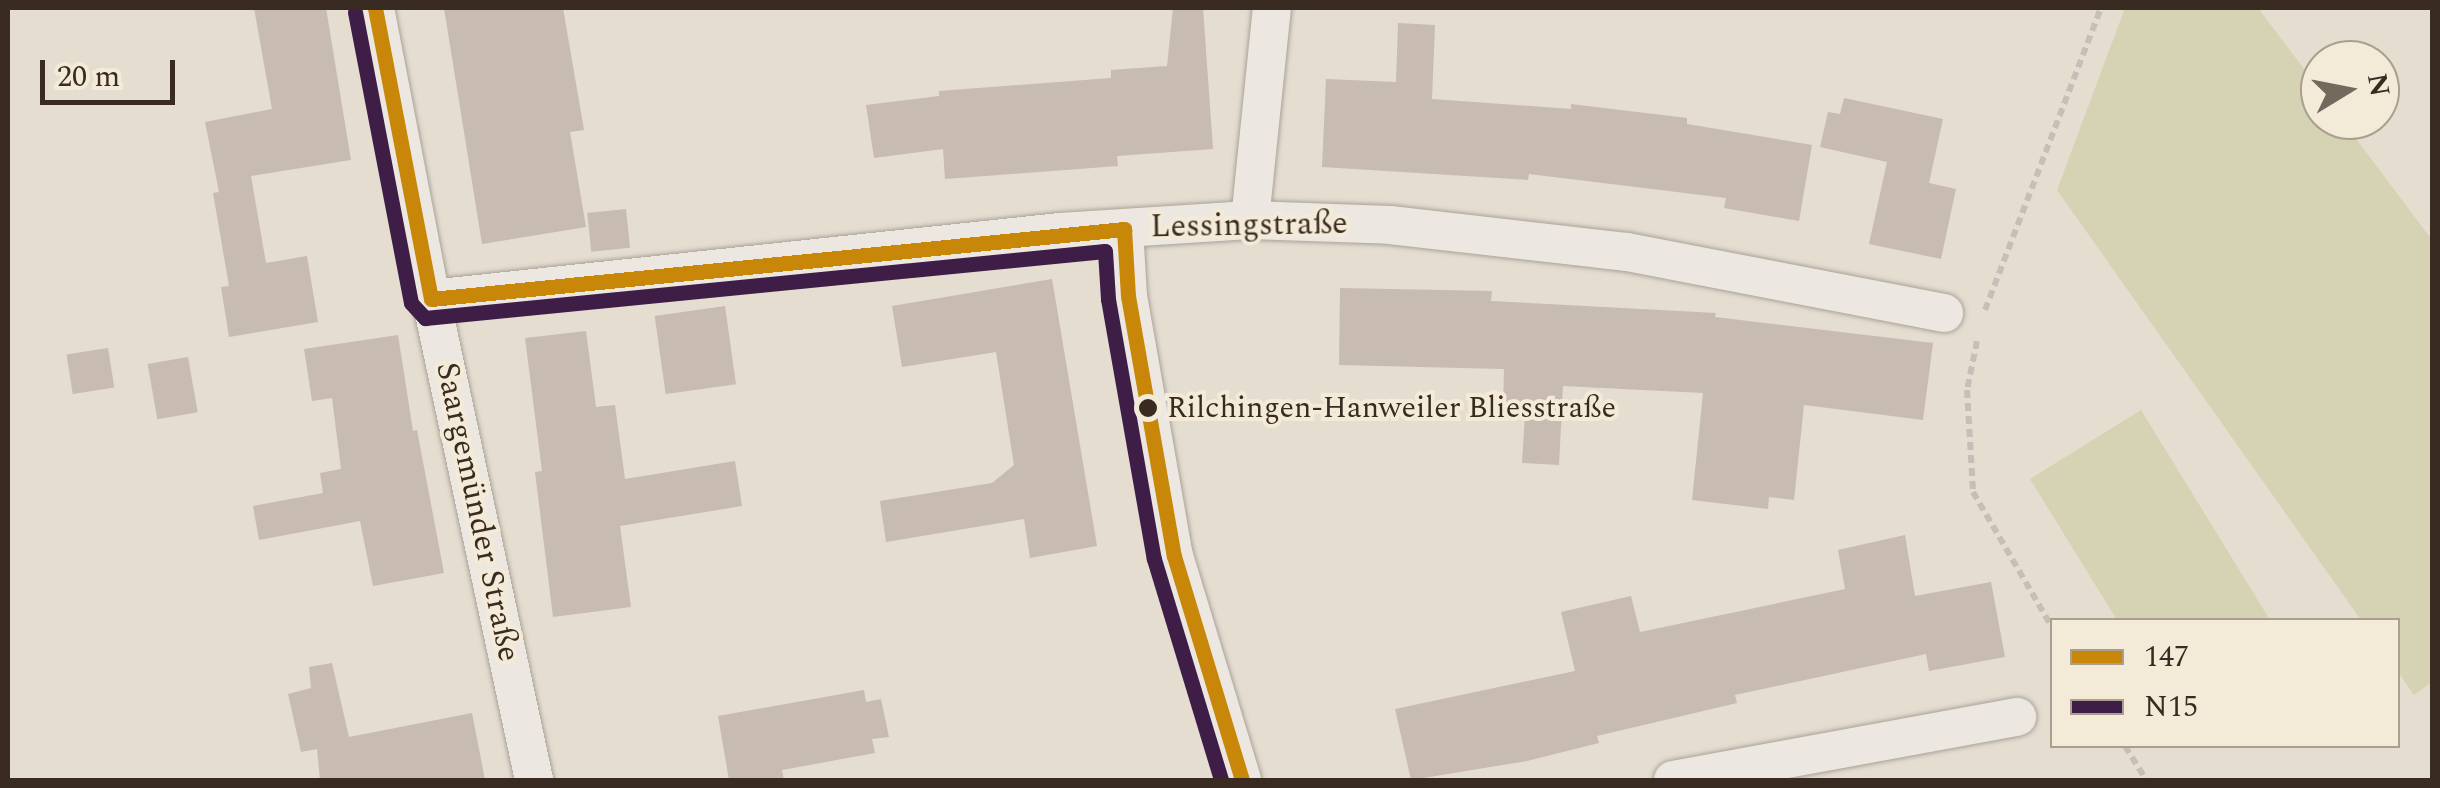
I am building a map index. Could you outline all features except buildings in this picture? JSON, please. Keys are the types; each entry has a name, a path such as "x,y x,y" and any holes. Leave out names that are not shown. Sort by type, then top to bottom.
{"street":[{"name":"Saargemünder Straße","path":"374,8 431,300 534,780"},
{"path":"1250,220 1272,8"},
{"name":"Lessingstraße","path":"431,300 1124,229 1250,220 1390,225 1627,252 1944,312"},
{"path":"1124,229 1128,296 1174,556 1242,780"},
{"path":"1673,780 2017,717"}],"path":[{"path":"1981,320 2102,8"},
{"path":"1977,337 1967,390 1973,492 2050,624"},
{"path":"2126,748 2146,780"}],"shaded area":[{"path":"2125,8 2258,8 2300,64 2300,140 2357,140 2432,240 2432,682 2414,695 2400,675 2400,618 2360,618 2057,190"},
{"path":"2141,410 2269,618 2116,618 2030,479"}],"transit line":[{"name":"147","path":"375,8 431,299"},
{"name":"N15","path":"355,12 411,303 425,318 1105,251 1108,299 1154,559 1221,780"},
{"name":"147","path":"1124,229 1128,296 1174,556 1242,780"},
{"name":"147","path":"431,299 1124,229"}],"place":[{"name":"Rilchingen-Hanweiler Bliesstraße","path":"1148,408"}]}
